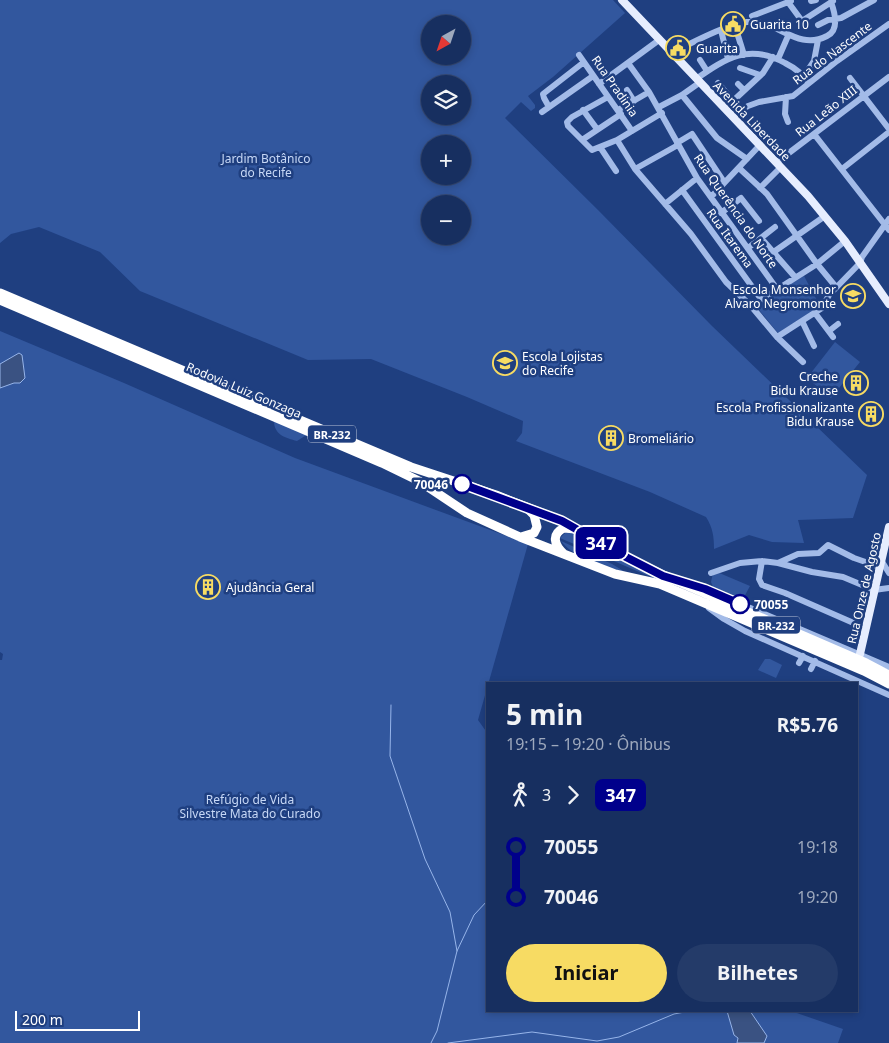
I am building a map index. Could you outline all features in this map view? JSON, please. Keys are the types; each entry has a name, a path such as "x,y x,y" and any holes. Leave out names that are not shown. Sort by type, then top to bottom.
{"highway":[{"name":"Rodovia Luiz Gonzaga","path":"0,293 411,467 562,521 663,576 889,675"},
{"name":"Rodovia Luiz Gonzaga","path":"0,300 382,463 419,481 467,513 520,537 615,574 660,584 864,671 889,684"},
{"path":"520,537 534,533 537,526 534,515 526,507"},
{"path":"566,555 557,546 555,540 557,532 564,528 580,530"}],"main road":[{"name":"Avenida Liberdade","path":"622,0 697,81 779,165 825,216 860,263"},
{"path":"860,263 889,304"},
{"name":"Rua Onze de Agosto","path":"860,654 889,527"}],"street":[{"path":"818,25 847,16 874,0"},
{"path":"671,53 721,30 744,22 770,25 788,36 809,41 818,40 832,34 836,27 832,1 802,21 790,1 752,16"},
{"name":"Rua do Nascente","path":"732,116 759,102 793,96 801,92 809,83 889,24"},
{"path":"735,26 744,55"},
{"path":"721,30 728,59"},
{"path":"734,100 776,58 788,36"},
{"path":"599,84 660,40"},
{"path":"804,76 814,60 818,40"},
{"path":"608,97 568,120 567,124 592,150 617,140 632,131 682,95 716,64 728,59 757,53 776,58 804,76 809,83"},
{"name":"Rua Pradinia","path":"580,55 632,131"},
{"path":"700,60 707,71"},
{"path":"549,107 544,94 584,62"},
{"name":"Rua Querência do Norte","path":"628,63 650,92 697,178 777,289"},
{"path":"740,68 760,75"},
{"path":"542,112 593,76"},
{"name":"Rua Leão XIII","path":"760,188 779,165 814,134 889,77"},
{"path":"842,169 889,131 850,78"},
{"path":"718,83 741,110"},
{"path":"738,84 744,90"},
{"path":"627,90 634,101"},
{"path":"582,140 634,101 650,92"},
{"path":"682,95 717,138 747,159"},
{"path":"786,97 785,114 788,122"},
{"path":"583,110 597,130"},
{"path":"635,169 691,134 724,182"},
{"path":"777,337 824,306 829,295 860,263 862,256 888,224 814,134"},
{"path":"617,140 635,169 697,242 726,282 803,362"},
{"path":"711,197 760,145"},
{"path":"600,147 616,171"},
{"path":"739,168 775,204 817,264 836,287"},
{"path":"665,204 697,178"},
{"name":"Rua Itarema","path":"682,190 760,300"},
{"path":"721,213 741,198 759,221"},
{"path":"774,251 825,216"},
{"path":"748,248 775,227"},
{"path":"761,238 795,277"},
{"path":"751,306 817,264 844,241"},
{"path":"815,313 831,334 838,324"},
{"path":"802,321 814,346"},
{"path":"778,563 798,554 819,553 828,545 854,558 880,563 889,573"},
{"path":"762,561 760,583 865,628"},
{"path":"711,573 740,563 762,561 843,577 874,590 889,588"},
{"path":"663,576 722,596 889,667"},
{"path":"698,600 733,624 889,695"},
{"path":"799,663 803,656"},
{"path":"811,669 815,661"}],"green space":[{"name":"Jardim Botânico do Recife","path":"0,0 613,0 625,13 553,77 528,96 535,105 535,108 531,111 521,102 505,118 712,326 867,475 853,518 798,520 804,543 772,542 749,535 714,549 713,533 706,517 650,492 516,441 522,433 523,421 371,359 308,360 140,291 100,252 39,227 11,234 0,243"},
{"path":"804,276 820,306 778,333 755,305"},
{"name":"Refúgio de Vida Silvestre Mata do Curado","path":"0,331 295,458 528,544 489,682 486,682 486,692 478,720 486,731 486,1012 727,1012 734,1035 738,1038 737,1043 0,1043 0,660 2,660 3,654 0,652"},
{"path":"835,342 860,362 831,398 807,378"},
{"path":"274,421 308,434 297,441 289,439 278,433"},
{"path":"573,531 676,585 665,583 560,538 566,532"},
{"path":"561,541 612,564 630,575 583,558 574,553"},
{"path":"717,572 750,586 743,599 713,587 711,582 713,573"},
{"path":"765,659 770,659 782,665 776,678 758,670"},
{"path":"751,1012 794,1012 843,1029 838,1043 764,1043 767,1036"}],"shaded area":[{"path":"19,353 22,355 25,378 20,383 0,388 0,364"},
{"path":"727,1012 751,1012 767,1036 764,1043 737,1043 738,1038 734,1035"}],"waterway":[{"path":"391,705 390,756 425,859 450,912 457,951"},
{"path":"431,1043 437,1031 457,951 474,915 486,902"},
{"path":"448,1043 532,1032 597,1041 619,1037 674,1014 685,1012"}],"bus line":[{"name":"347","path":"462,484 551,516 663,576 705,589 740,604"}],"place":[{"name":"Guarita 10","path":"733,24"},
{"name":"Guarita","path":"678,48"},
{"name":"Escola Monsenhor Alvaro Negromonte","path":"853,296"},
{"name":"Escola Lojistas do Recife","path":"505,363"},
{"name":"Creche Bidu Krause","path":"856,383"},
{"name":"Escola Profissionalizante Bidu Krause","path":"871,414"},
{"name":"Bromeliário","path":"611,438"},
{"name":"70046","path":"462,484"},
{"name":"Ajudância Geral","path":"208,587"},
{"name":"70055","path":"740,604"}]}
